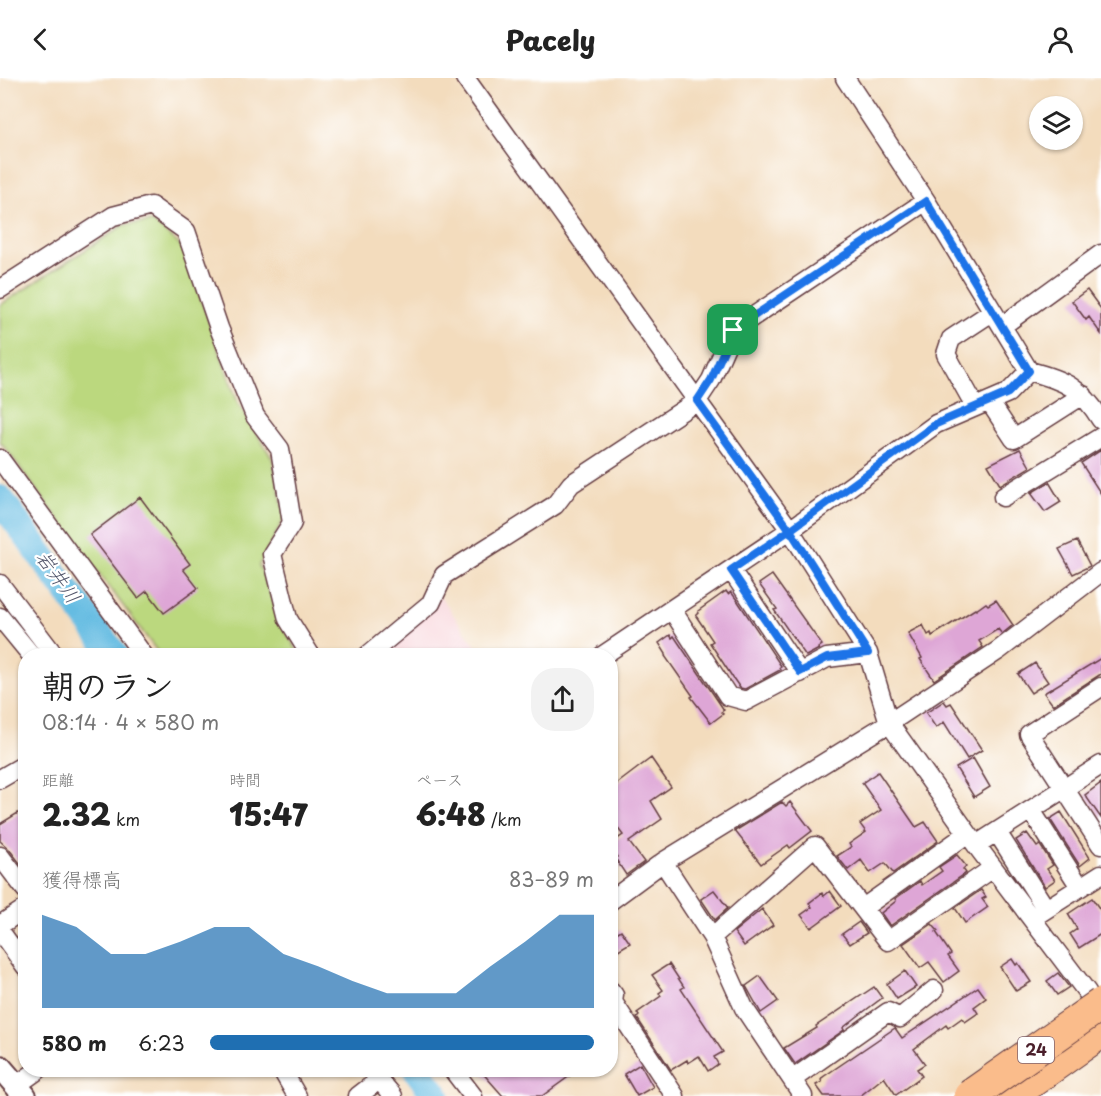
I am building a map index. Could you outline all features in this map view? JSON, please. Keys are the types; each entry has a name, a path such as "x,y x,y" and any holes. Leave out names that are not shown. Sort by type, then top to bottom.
{"highway":[{"name":"24","path":"972,1096 1098,1006"},
{"name":"24","path":"1011,1096 1098,1006"}],"street":[{"path":"465,78 790,530 868,653 889,723 971,840 1098,1006"},
{"path":"845,78 926,201 1029,371 1053,377 1091,397 1101,420"},
{"path":"377,648 431,603 444,575 555,505 571,484 697,401 711,380 733,330 926,201"},
{"path":"0,290 113,216 151,206 186,231 219,328 255,416 280,449 292,523 272,554 288,619 306,648"},
{"path":"970,397 945,354 951,339 997,319 1101,254"},
{"path":"614,648 790,530 936,424 1008,393 1029,371"},
{"path":"989,401 1014,439 1091,397"},
{"path":"1004,497 1101,437"},
{"path":"0,459 138,648"},
{"path":"731,570 800,672"},
{"path":"618,895 663,862 889,723 999,650 1101,572"},
{"path":"0,584 50,648"},
{"path":"672,610 728,696 746,701 827,658 868,653"},
{"path":"0,617 25,648"},
{"path":"1101,687 1029,734 1101,845"},
{"path":"863,908 971,840 997,832 1101,766"},
{"path":"0,778 18,768"},
{"path":"1031,810 1080,887"},
{"path":"997,832 1046,909"},
{"path":"711,937 815,846 888,941 993,868"},
{"path":"0,856 18,880"},
{"path":"663,862 711,937 744,1008 803,1096"},
{"path":"1030,919 1101,874"},
{"path":"0,925 18,913"},
{"path":"0,931 18,956"},
{"path":"793,1079 888,1012 900,1018 934,990"},
{"path":"618,1010 675,1096"},
{"path":"0,1067 21,1090 32,1077"},
{"path":"286,1077 297,1096"},
{"path":"358,1096 374,1077"},
{"path":"378,1077 393,1096"},
{"path":"458,1077 473,1096"}],"shaded area":[{"path":"440,596 477,648 381,648"}],"green space":[{"path":"153,222 182,247 238,403 272,458 285,517 259,565 283,628 296,648 155,648 0,441 0,305 124,225"}],"building":[{"path":"1087,290 1101,309 1101,334 1089,317 1086,320 1072,301"},
{"path":"1020,449 1030,467 1000,485 988,465"},
{"path":"1101,450 1101,494 1081,463"},
{"path":"1049,482 1061,502 1045,512 1031,493"},
{"path":"140,497 190,564 183,569 198,588 164,613 147,591 138,598 90,535"},
{"path":"1077,541 1090,566 1073,574 1059,549"},
{"path":"772,575 822,645 806,656 759,584"},
{"path":"726,591 728,594 731,592 737,600 781,666 780,670 745,689 740,688 733,678 710,643 713,641 696,616 698,611"},
{"path":"996,600 1013,625 1002,634 998,629 979,641 983,647 934,680 920,659 922,658 908,633 923,625 928,635 931,633 932,636 975,609"},
{"path":"670,635 672,638 674,636 724,710 721,712 723,714 711,723 665,656 659,643"},
{"path":"1101,658 1101,674 1053,705 1044,693"},
{"path":"1035,663 1048,682 1031,693 1018,674"},
{"path":"944,701 947,705 951,703 982,750 967,759 944,722 936,728 926,713"},
{"path":"651,758 671,787 651,801 662,819 629,842 644,862 626,875 618,863 618,838 623,835 618,828 618,783"},
{"path":"973,758 990,787 974,797 956,768"},
{"path":"878,772 916,827 925,822 938,841 893,873 885,863 870,873 861,860 848,870 837,856 851,847 849,844 866,832 860,824 881,810 862,783"},
{"path":"1101,783 1101,818 1085,795"},
{"path":"782,802 786,806 790,802 812,831 790,848 788,845 761,864 735,831"},
{"path":"1061,812 1090,858 1080,866 1050,819"},
{"path":"18,813 18,861 0,841 0,824"},
{"path":"1027,833 1037,847 1040,845 1053,865 1047,869 1055,880 1045,887 1016,840"},
{"path":"957,855 966,866 963,869 966,873 890,926 881,913 896,901 895,899 920,881 922,885 942,871 939,867"},
{"path":"714,890 728,908 715,920 701,899"},
{"path":"981,890 986,897 982,899 988,907 965,923 955,908"},
{"path":"830,891 841,906 811,928 801,915 812,907 809,903 822,893 824,896"},
{"path":"1092,898 1101,911 1101,934 1079,948 1070,934 1077,929 1068,914"},
{"path":"762,909 773,925 744,946 734,932"},
{"path":"859,922 867,933 850,944 842,934"},
{"path":"932,924 951,954 948,956 959,971 944,982 929,962 920,968 903,944"},
{"path":"621,930 630,943 618,950 618,932"},
{"path":"1012,959 1016,965 1018,963 1031,982 1016,991 1000,967"},
{"path":"669,964 684,987 681,989 723,1052 714,1057 718,1064 708,1071 699,1056 671,1070 637,1018 639,1016 637,1013 661,996 659,993 663,990 652,975"},
{"path":"905,971 916,987 897,999 887,984"},
{"path":"1058,973 1069,987 1057,995 1047,981"},
{"path":"760,976 778,1001 761,1013 746,986"},
{"path":"874,987 882,998 843,1028 844,1030 795,1064 784,1048 817,1028 816,1026"},
{"path":"978,987 986,998 974,1007 978,1013 965,1022 962,1018 948,1028 946,1025 914,1049 925,1064 917,1069 922,1076 896,1095 884,1077 860,1096 824,1096 816,1085 822,1082 823,1077 895,1028 902,1038"},
{"path":"640,1064 653,1087 637,1096 624,1074"},
{"path":"486,1077 568,1077 542,1096 503,1096"}],"waterway":[{"name":"岩井川","path":"0,499 109,648"},
{"name":"岩井川","path":"422,1077 436,1096"}],"route":[{"path":"733,330 711,380 697,401 790,530 731,570 800,672 827,658 868,653 790,530 936,424 1008,393 1022,381 1029,371 926,201 733,330"}]}
